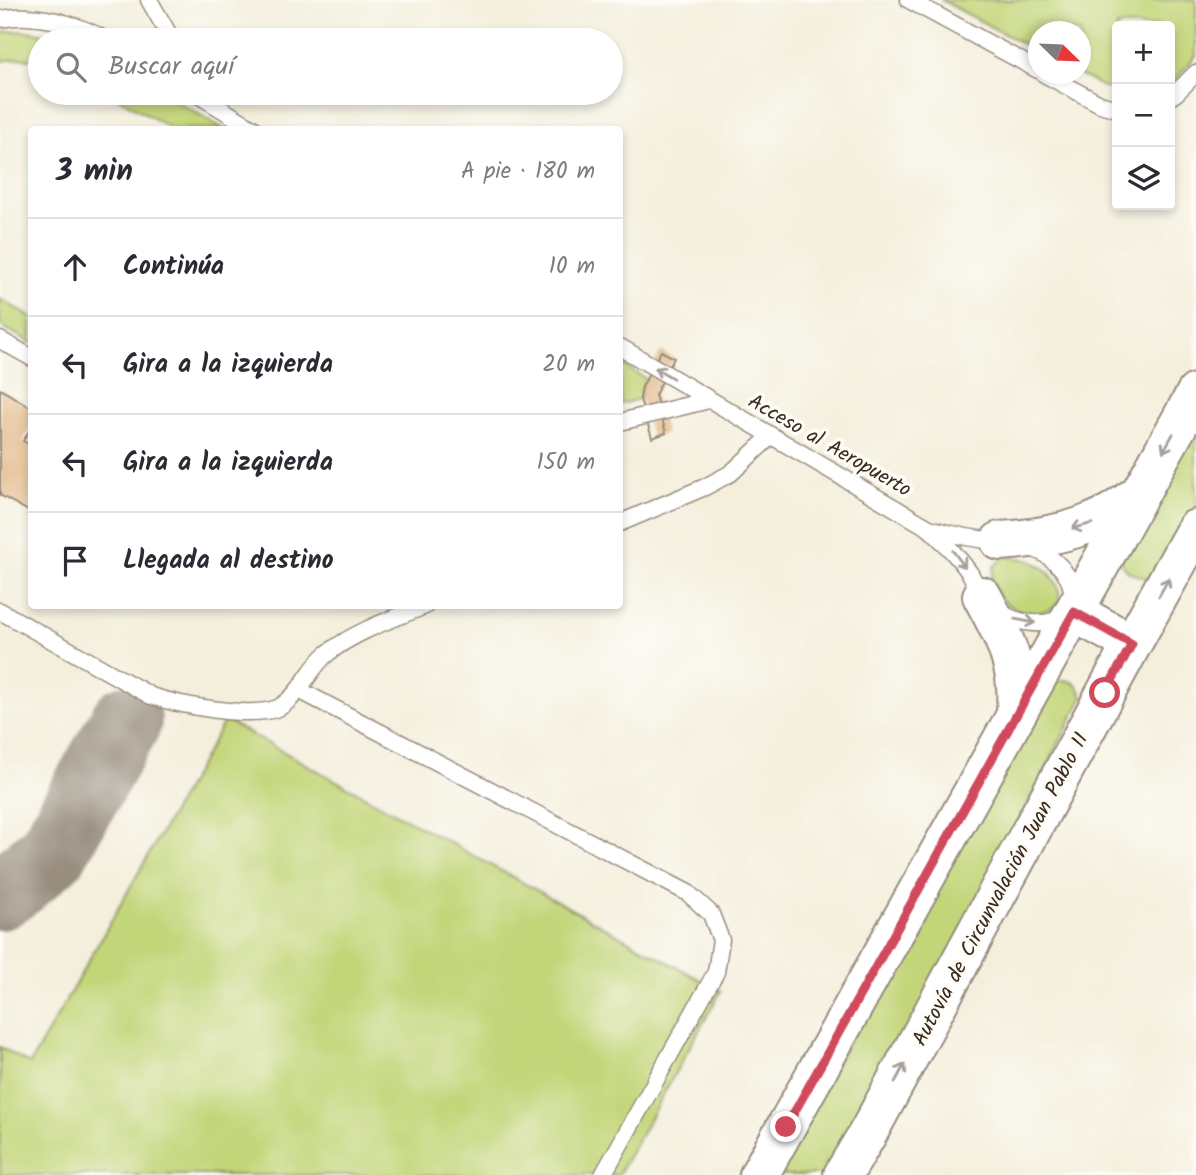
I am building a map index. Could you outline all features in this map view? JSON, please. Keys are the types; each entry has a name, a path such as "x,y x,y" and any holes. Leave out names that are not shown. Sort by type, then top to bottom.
{"main road":[{"path":"758,1175 1196,393"},
{"path":"1000,541 1031,538 1094,522 1120,508 1141,492"},
{"name":"Autovía de Circunvalación Juan Pablo II","path":"843,1175 1196,529"},
{"path":"982,596 998,625 1012,662 1016,685 1016,715"},
{"path":"1074,612 1132,644"}],"lane":[{"path":"149,0 165,28"},
{"path":"909,0 1028,65"},
{"path":"0,19 27,17 79,28"},
{"path":"1175,94 1196,73"},
{"path":"1063,84 1112,108"},
{"path":"215,105 250,126"},
{"path":"0,340 28,356"},
{"name":"Acceso al Aeropuerto","path":"623,349 929,528 951,548 982,596 1009,618 1041,623 1055,621 1074,612 1068,578 1060,566 1036,549 1000,541 956,536 929,528"},
{"path":"623,421 709,400"},
{"path":"623,522 731,474 771,436"},
{"path":"0,611 151,696 172,703 246,712 277,708 299,690 325,655 340,644 418,609"},
{"path":"299,690 688,893 711,914 721,940 716,972 603,1175"}],"green space":[{"path":"941,0 1196,0 1196,56 1175,80 1175,21 1112,21 1112,90 1091,81 1091,21 1028,21 1028,47"},
{"path":"0,32 28,32 28,59 0,61"},
{"path":"131,105 183,105 219,126 167,126"},
{"path":"0,299 28,315 28,341 0,325"},
{"path":"623,365 646,379 640,399 623,403"},
{"path":"1196,419 1196,509 1161,572 1147,578 1138,576 1122,565 1120,555"},
{"path":"1005,557 1015,557 1044,568 1056,583 1059,603 1046,611 1030,613 1015,609 1002,600 991,580 994,566"},
{"path":"1063,680 1076,685 1083,697 834,1175 773,1175 1053,681"},
{"path":"225,720 721,991 618,1175 0,1175 0,1047 30,1064"}],"building":[{"path":"661,351 674,358 655,395 666,433 652,438 640,399 642,387"},
{"path":"0,389 28,406 28,433 23,441 28,444 28,511 0,495"}],"taxiway":[{"path":"0,894 52,852 126,721"}],"route":[{"path":"786,1127 1074,612 1132,644 1105,693"}]}
